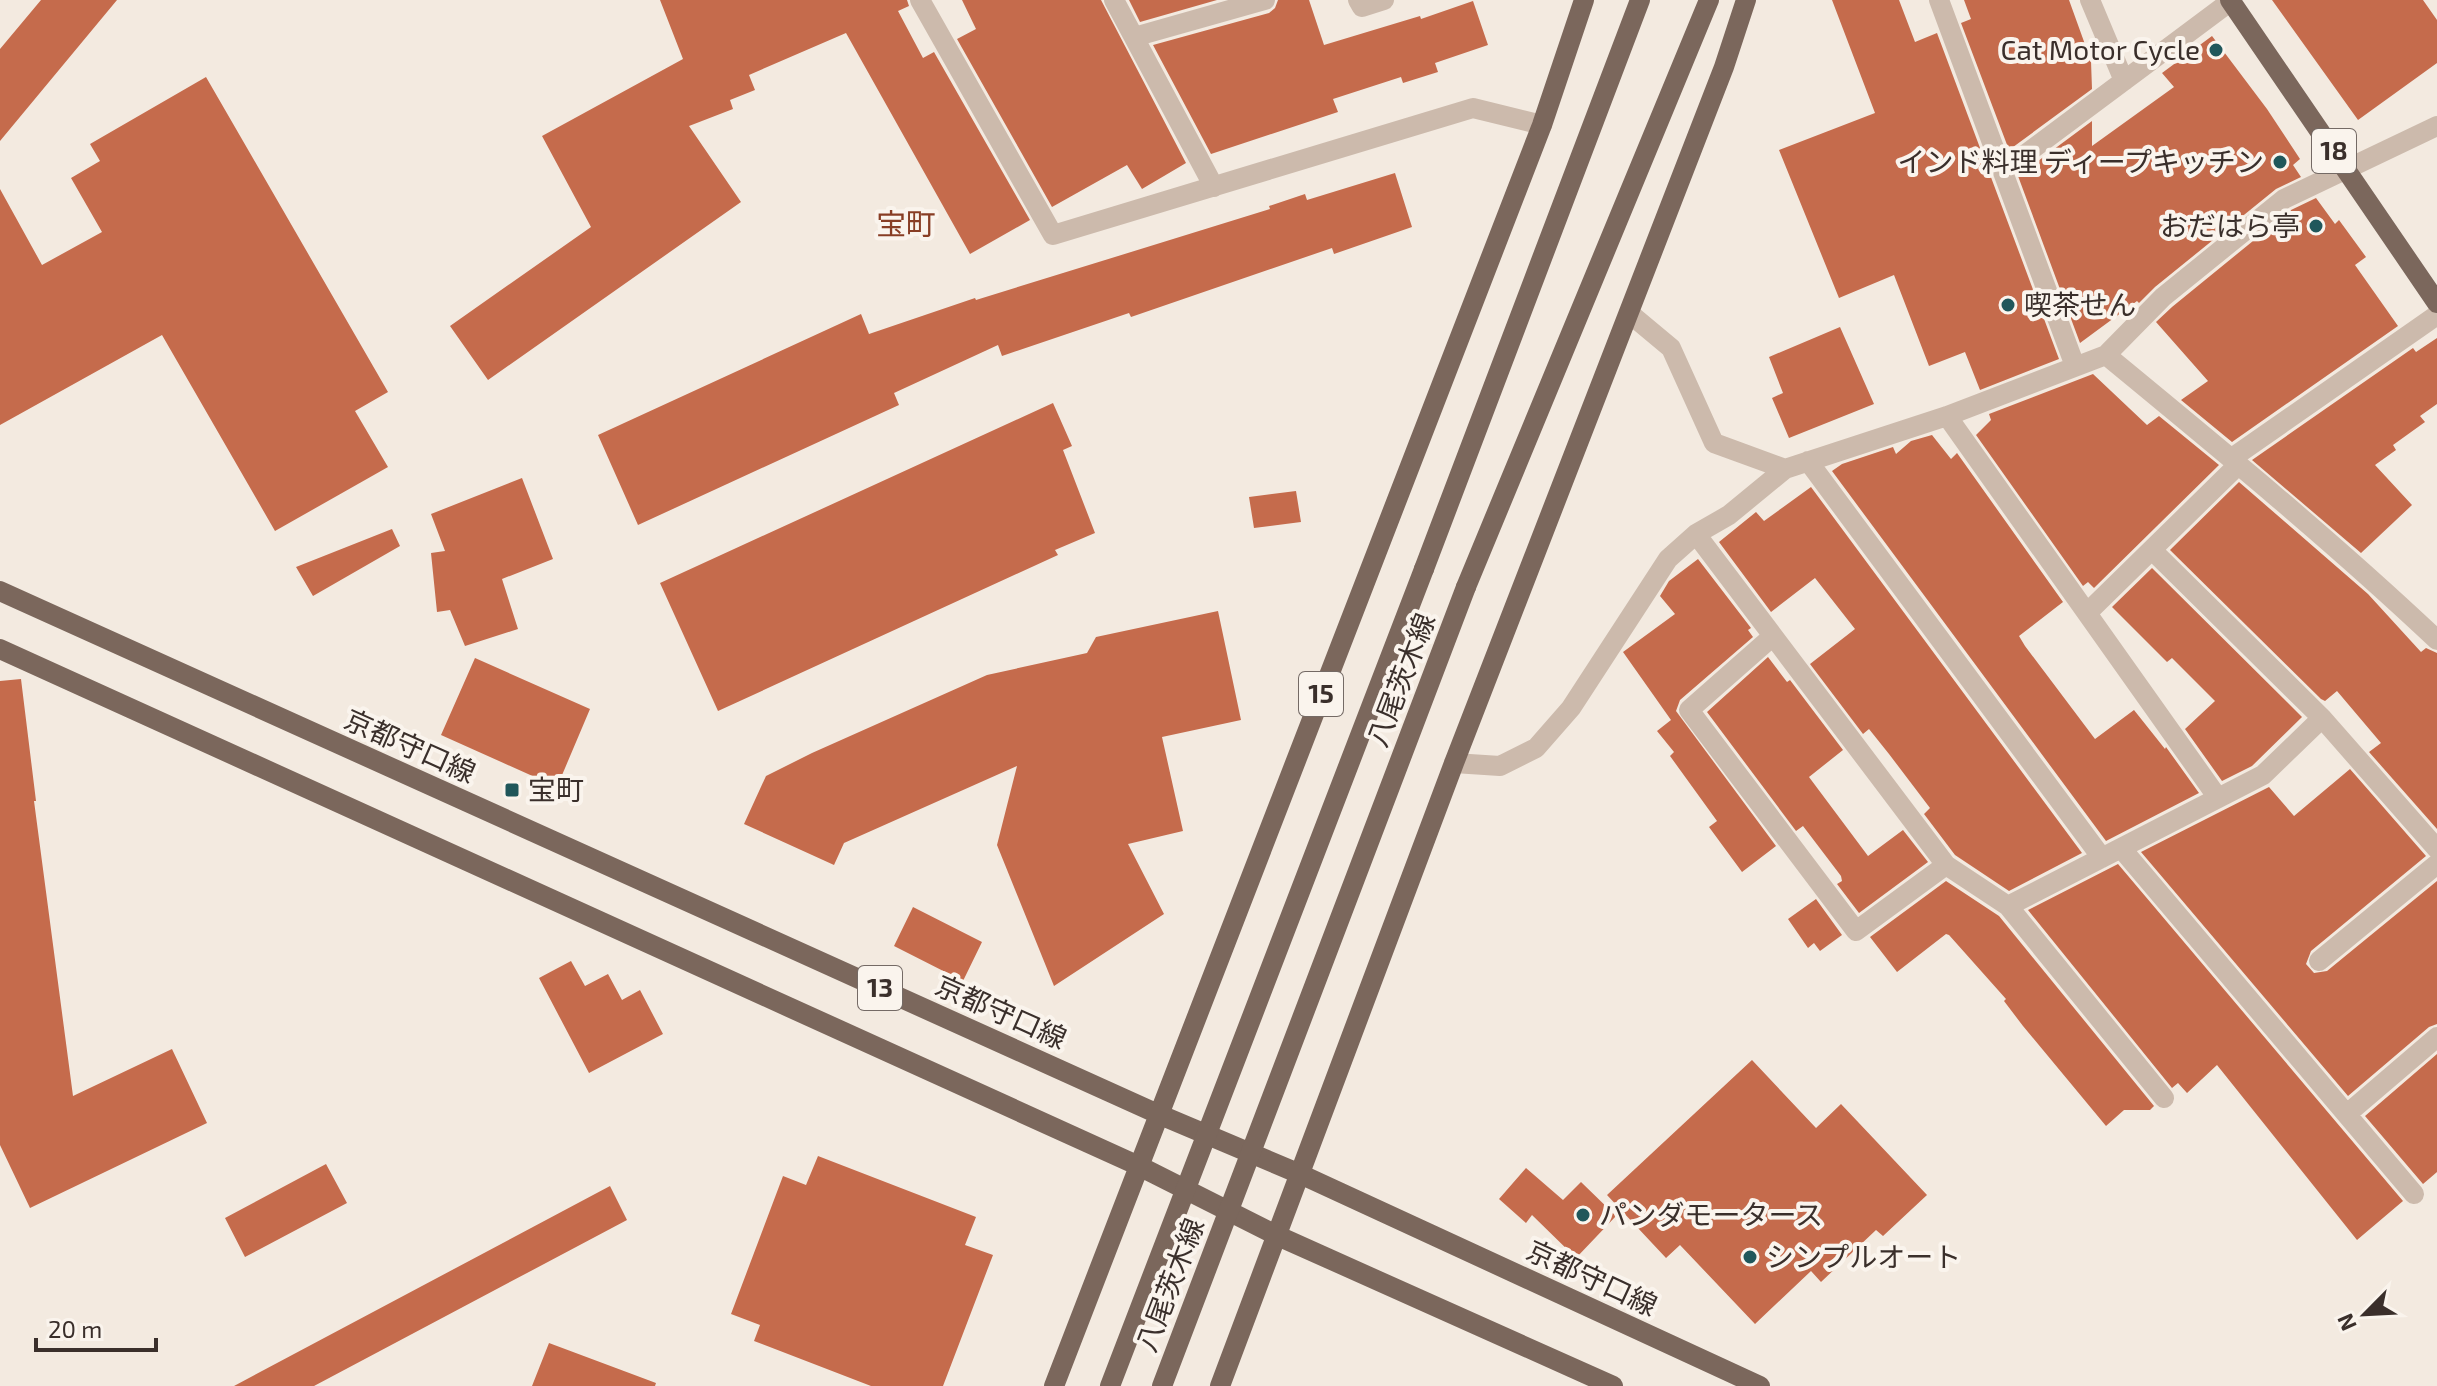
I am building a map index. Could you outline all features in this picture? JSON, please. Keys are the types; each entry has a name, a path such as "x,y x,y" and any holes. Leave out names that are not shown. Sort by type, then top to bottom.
{"main road":[{"name":"15","path":"1054,1386 1542,125 1584,0"},
{"name":"八尾茨木線","path":"1110,1386 1640,0"},
{"name":"八尾茨木線","path":"1162,1386 1466,587 1709,0"},
{"path":"1220,1386 1454,763 1724,67 1746,0"},
{"name":"18","path":"2230,1 2437,303"},
{"name":"京都守口線","path":"0,591 1158,1114 1300,1174 1760,1386"},
{"name":"13","path":"0,649 1139,1166 1278,1236 1613,1386"}],"street":[{"path":"920,0 1053,235 1473,108 1542,125"},
{"path":"1114,0 1214,187"},
{"path":"1134,37 1265,0"},
{"path":"1358,0 1362,7 1384,0"},
{"path":"1569,0 1578,21"},
{"path":"1939,0 2075,366"},
{"path":"2090,0 2124,81"},
{"path":"2003,171 2230,1"},
{"path":"1454,763 1500,766 1536,748 1571,708 1668,559 1696,534 1729,515 1785,469 1947,416 2106,355 2163,297 2284,199 2437,126"},
{"path":"1629,313 1671,348 1714,443 1785,469"},
{"path":"2087,613 2152,550 2235,461 2437,315"},
{"path":"2106,355 2384,589 2437,640"},
{"path":"1947,416 2218,798"},
{"path":"1808,461 2102,858"},
{"path":"1696,534 1946,865 2008,906 2164,1098"},
{"path":"2152,550 2322,718 2437,849"},
{"path":"1773,636 1689,710 1856,931 1946,865"},
{"path":"2008,906 2263,775 2322,718"},
{"path":"2121,848 2414,1194"},
{"path":"2319,961 2437,864"},
{"path":"2347,1114 2437,1037"}],"building":[{"path":"41,0 117,0 0,141 0,49"},
{"path":"660,0 907,0 909,6 898,11 923,58 934,52 1030,220 970,254 846,33 749,75 755,90 730,100 733,109 689,126 741,202 488,380 450,326 591,227 542,136 683,59"},
{"path":"962,0 1101,0 1186,163 1142,189 1127,165 1052,207 957,39 976,29"},
{"path":"1129,0 1217,0 1140,22"},
{"path":"1278,0 1309,0 1324,45 1420,16 1421,19 1473,1 1488,45 1435,63 1438,72 1403,83 1401,77 1333,99 1338,112 1211,154 1153,45 1269,13"},
{"path":"1832,0 1899,0 1915,42 1937,33 2059,359 1980,390 1965,352 1929,366 1894,275 1839,298 1779,150 1875,113"},
{"path":"1964,0 2069,0 2091,61 2092,89 2009,150 1961,23 1971,19"},
{"path":"2272,0 2423,0 2437,20 2437,63 2358,120"},
{"path":"2212,36 2300,159 2293,165 2301,177 2276,189 2139,303 2137,301 2080,343 2018,176 2092,121 2092,146 2174,87 2162,73"},
{"path":"206,77 388,392 355,411 388,467 275,531 162,335 0,425 0,189 42,265 102,232 71,178 100,161 90,144"},
{"path":"1395,173 1412,227 1334,254 1332,248 1131,317 1129,313 1002,356 998,345 894,393 899,405 638,525 598,435 861,314 869,334 975,298 1270,209 1269,206 1305,194 1307,200"},
{"path":"2316,198 2335,224 2339,220 2366,257 2355,265 2398,326 2232,442 2181,400 2208,381 2156,322 2291,210"},
{"path":"1840,327 1874,404 1789,438 1772,398 1783,393 1769,357"},
{"path":"2437,338 2437,404 2420,416 2425,422 2393,445 2396,450 2375,465 2412,505 2361,553 2252,460 2413,348 2416,352"},
{"path":"2093,374 2147,425 2159,416 2219,465 2094,588 2088,582 2083,586 1976,435 1991,420 1989,414"},
{"path":"1053,403 1072,446 1063,450 1095,533 1055,550 1058,555 718,711 660,583"},
{"path":"1932,435 1951,459 1957,453 2063,602 2019,636 2025,646 2095,739 2134,710 2199,793 2106,841 1832,471 1842,464 1893,447 1896,454 1911,441"},
{"path":"522,478 553,559 502,579 518,629 465,646 450,610 437,612 431,553 445,551 431,514"},
{"path":"2239,482 2368,594 2421,652 2426,648 2437,653 2437,829 2369,752 2381,743 2337,691 2325,701 2321,699 2170,550"},
{"path":"1811,487 2082,853 2009,891 1955,855 1924,814 1930,808 1869,729 1863,734 1810,664 1855,629 1815,578 1771,612 1719,542 1756,512 1764,521"},
{"path":"1296,491 1301,522 1254,528 1249,497"},
{"path":"392,529 400,546 313,596 296,567"},
{"path":"1698,559 1751,628 1748,630 1753,637 1680,700 1676,711 1776,846 1742,872 1709,827 1717,821 1670,756 1674,752 1657,731 1671,720 1623,652 1675,614 1660,596 1669,581"},
{"path":"2152,568 2302,717 2252,766 2222,781 2185,729 2215,701 2172,658 2167,662 2112,607"},
{"path":"1218,611 1241,720 1162,737 1183,831 1128,844 1164,914 1054,986 997,845 1017,766 844,843 834,865 744,824 766,776 812,753 987,675 1087,653 1096,637"},
{"path":"1768,657 1787,682 1790,680 1843,750 1809,777 1868,856 1903,830 1928,862 1859,913 1837,884 1842,881 1841,876 1803,826 1796,831 1707,712"},
{"path":"475,658 590,709 557,787 441,735"},
{"path":"21,679 73,1096 172,1049 207,1123 30,1208 0,1145 0,681"},
{"path":"2350,769 2426,856 2311,951 2306,964 2314,973 2327,971 2437,881 2437,1024 2429,1027 2348,1096 2141,852 2269,787 2294,816"},
{"path":"2118,864 2403,1201 2357,1240 2217,1065 2187,1093 2178,1083 2172,1088 2028,910"},
{"path":"1946,881 1999,916 2154,1106 2150,1110 2124,1110 2106,1126 2023,1026 2004,1001 2006,999 1949,935 1946,934 1897,972 1870,937"},
{"path":"1816,899 1842,935 1820,951 1814,943 1808,948 1788,919"},
{"path":"913,907 982,942 963,981 894,946"},
{"path":"571,961 585,986 608,974 622,1000 640,990 663,1034 589,1073 539,978"},
{"path":"2437,1054 2437,1172 2423,1184 2365,1116"},
{"path":"1752,1060 1816,1128 1841,1104 1927,1195 1883,1236 1876,1230 1821,1282 1811,1271 1755,1324 1680,1245 1666,1258 1607,1195"},
{"path":"818,1156 976,1217 965,1245 993,1255 943,1386 871,1386 754,1341 760,1325 731,1314 783,1176 806,1185"},
{"path":"326,1164 347,1203 245,1257 225,1218"},
{"path":"1526,1168 1563,1200 1581,1182 1616,1216 1576,1258 1532,1215 1526,1223 1499,1199"},
{"path":"610,1186 627,1220 314,1386 234,1386"},
{"path":"549,1343 656,1383 655,1386 532,1386"}],"place":[{"name":"Cat Motor Cycle","path":"2216,50"},
{"name":"インド料理 ディープキッチン","path":"2280,162"},
{"name":"おだはら亭","path":"2316,226"},
{"name":"喫茶せん","path":"2008,305"},
{"name":"宝町","path":"512,790"},
{"name":"パンダモータース","path":"1583,1215"},
{"name":"シンプルオート","path":"1750,1257"}],"district":[{"name":"宝町","path":"906,225"}]}
